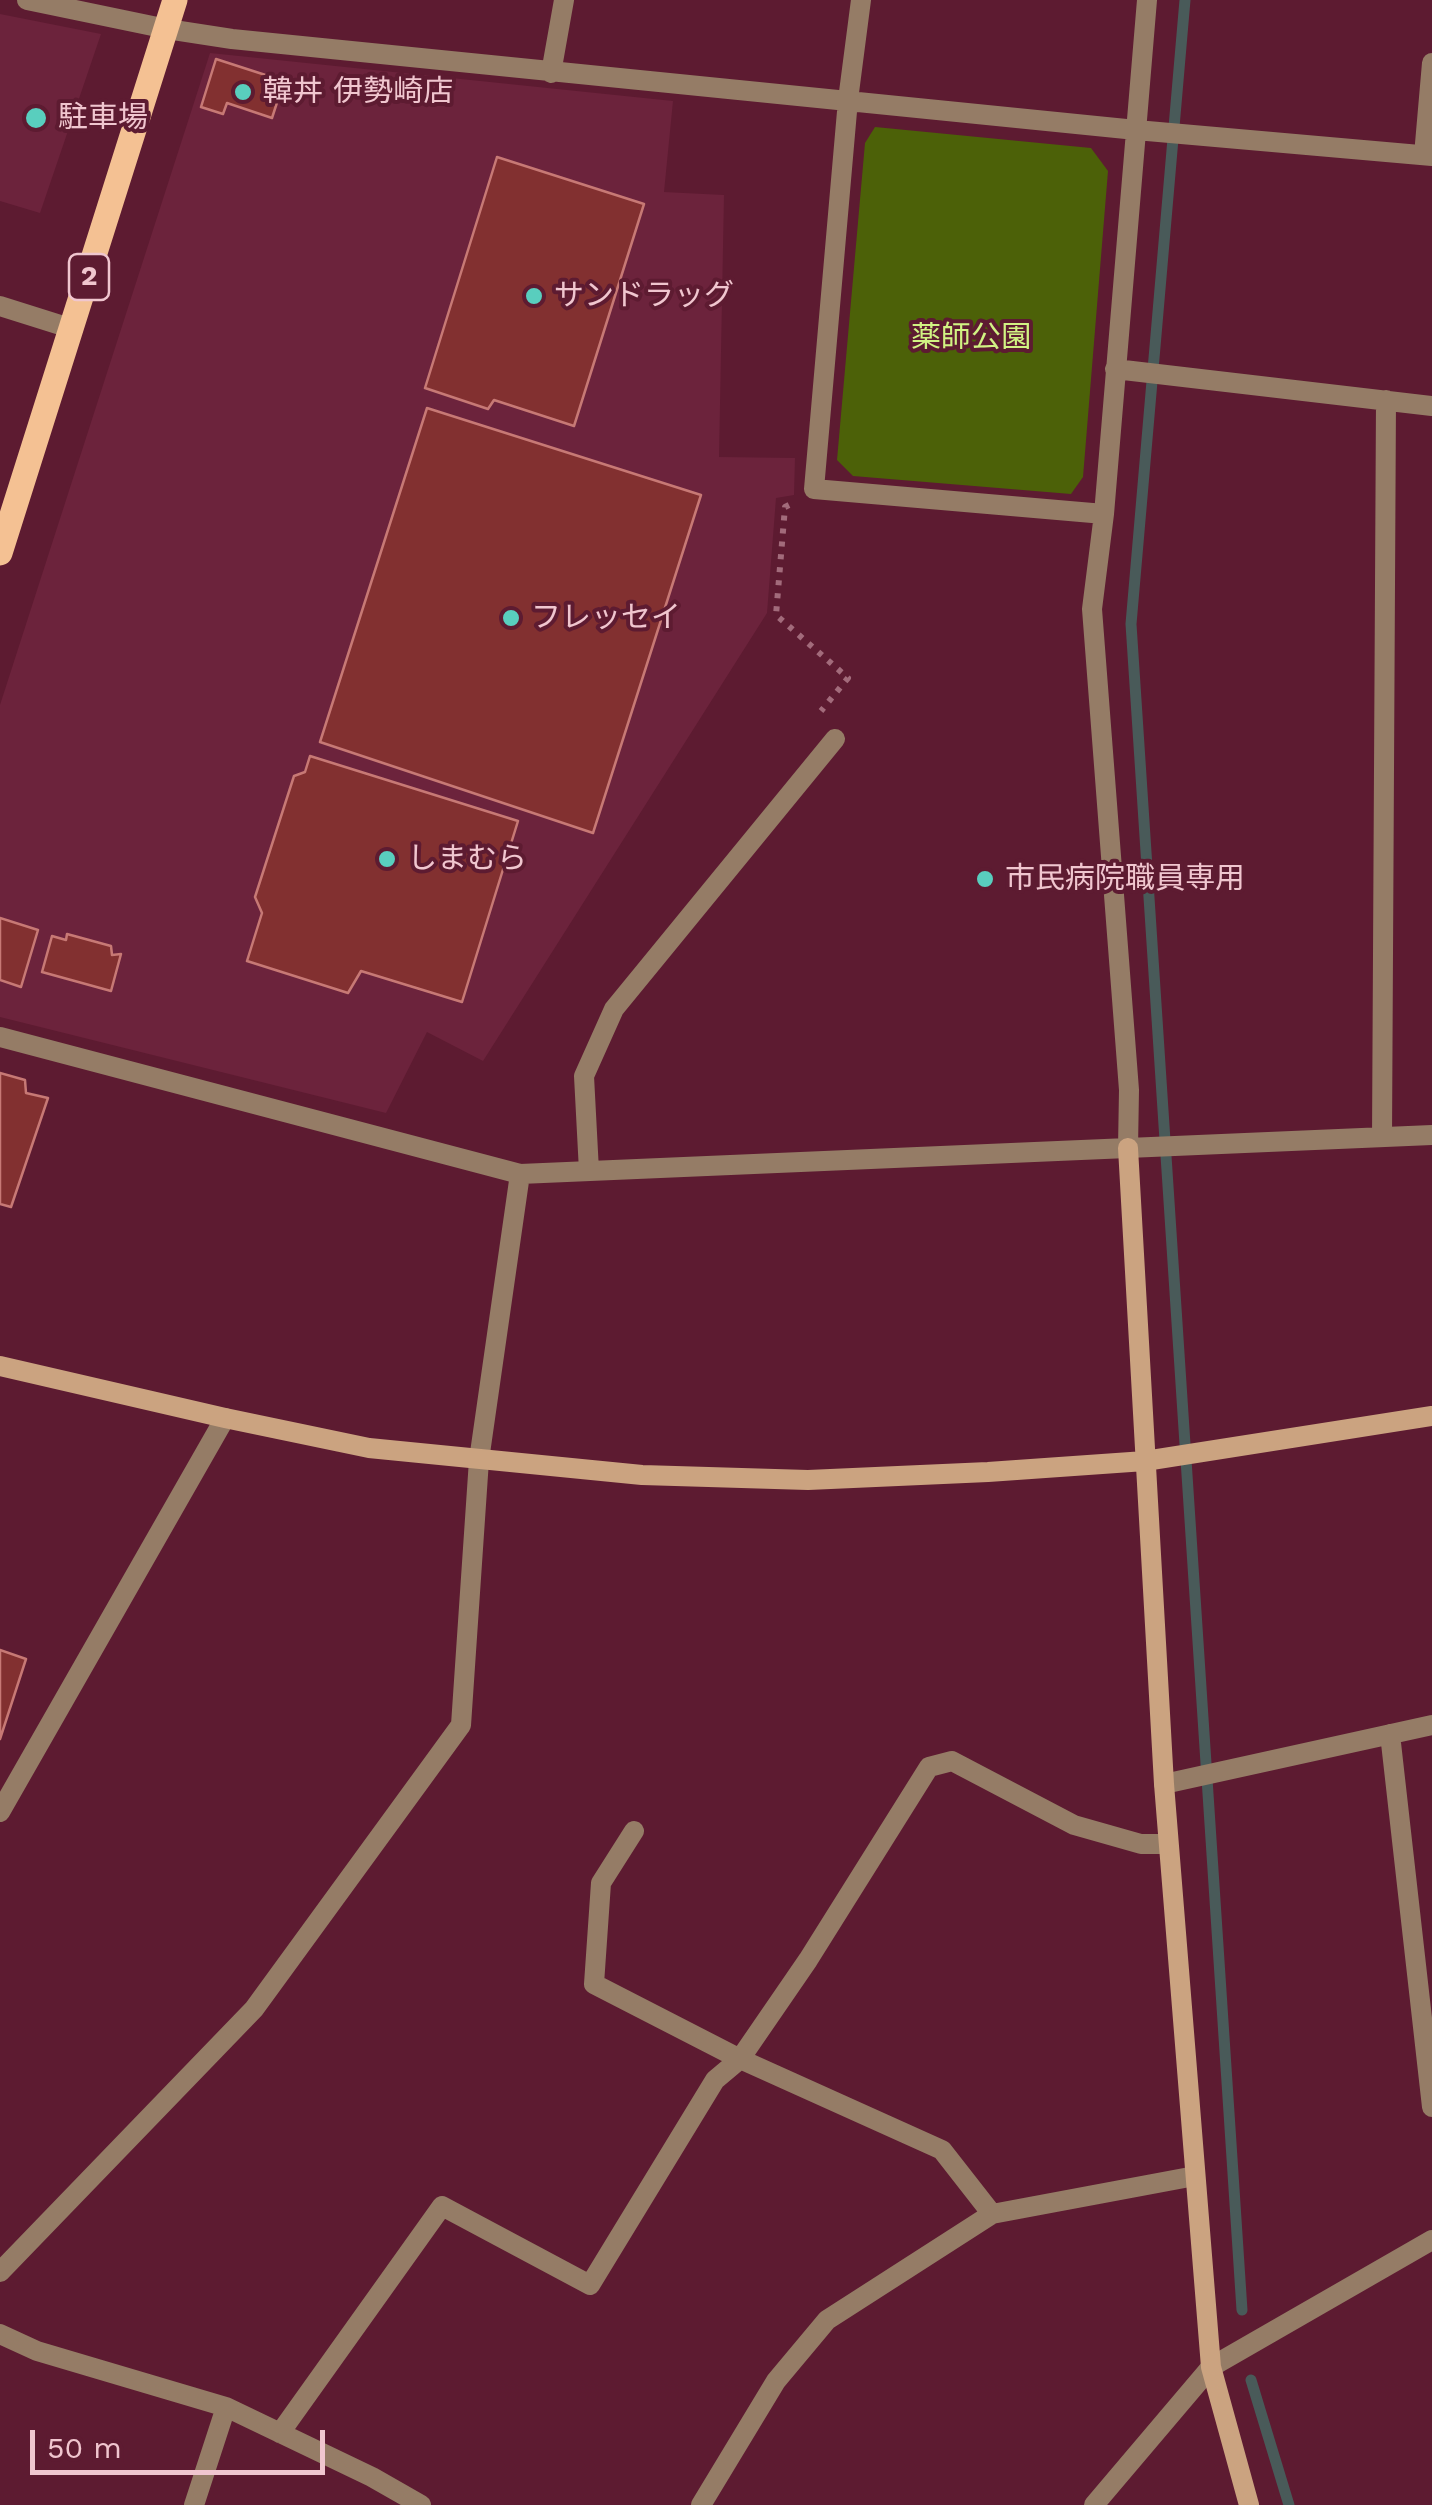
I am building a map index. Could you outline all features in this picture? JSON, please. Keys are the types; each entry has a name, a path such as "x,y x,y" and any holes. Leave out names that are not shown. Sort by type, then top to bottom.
{"main road":[{"name":"2","path":"0,553 176,0"}],"street":[{"path":"27,0 232,40 1428,156 1432,63"},
{"path":"551,72 564,0"},
{"path":"861,0 848,100 814,490 1104,514"},
{"path":"1147,0 1104,514 1092,609 1128,1090 1128,1148 1164,1784 1195,2176 1211,2367 1249,2505"},
{"path":"0,306 73,329"},
{"path":"1115,369 1432,406"},
{"path":"1382,1137 1386,400"},
{"path":"589,1170 584,1076 614,1009 836,739"},
{"path":"0,1037 520,1174 1432,1135"},
{"path":"0,2272 254,2009 461,1725 479,1460 520,1174"},
{"path":"0,1366 370,1448 642,1475 808,1480 988,1472 1145,1460 1432,1416"},
{"path":"0,1812 225,1418"},
{"path":"1164,1784 1432,1725"},
{"path":"1390,1734 1432,2107"},
{"path":"280,2433 442,2206 590,2285 715,2080 740,2059 808,1960 929,1767 952,1761 1074,1825 1141,1844 1168,1844"},
{"path":"634,1831 601,1884 594,1984 740,2059 942,2150 992,2214"},
{"path":"701,2505 776,2382 828,2320 992,2214 1195,2176"},
{"path":"1094,2505 1211,2367 1432,2240"},
{"path":"0,2334 36,2351 226,2407 372,2477 421,2505"},
{"path":"194,2505 226,2407"}],"path":[{"path":"814,490 785,508 776,615 848,678 816,716 836,739"}],"shaded area":[{"name":"駐車場","path":"0,14 101,34 40,213 0,201"},
{"path":"210,53 673,101 664,192 724,195 719,457 795,458 794,495 776,498 767,613 483,1061 427,1032 386,1113 0,1017 0,705"}],"green space":[{"name":"薬師公園","path":"875,127 1091,148 1108,171 1083,477 1071,494 853,476 837,460 865,143"}],"building":[{"name":"韓丼 伊勢崎店","path":"216,59 284,81 272,118 227,103 223,114 201,107"},
{"name":"サンドラッグ","path":"497,157 644,204 574,426 494,400 488,409 425,388"},
{"name":"フレッセイ","path":"427,408 701,495 593,833 320,742"},
{"name":"しまむら","path":"310,756 518,821 462,1002 361,971 348,993 247,961 262,913 255,897 294,776 305,772"},
{"path":"0,918 38,930 21,987 0,980"},
{"path":"67,934 111,946 112,955 121,954 111,991 42,972 52,936 66,940"},
{"path":"0,1073 25,1080 26,1093 48,1098 11,1207 0,1204"},
{"path":"0,1650 26,1659 0,1739"}],"waterway":[{"path":"1185,0 1131,624 1242,2310"},
{"path":"1251,2380 1289,2505"}],"place":[{"name":"韓丼 伊勢崎店","path":"243,92"},
{"name":"駐車場","path":"36,118"},
{"name":"サンドラッグ","path":"534,296"},
{"name":"フレッセイ","path":"511,618"},
{"name":"しまむら","path":"387,859"},
{"name":"市民病院職員専用","path":"985,879"}]}
